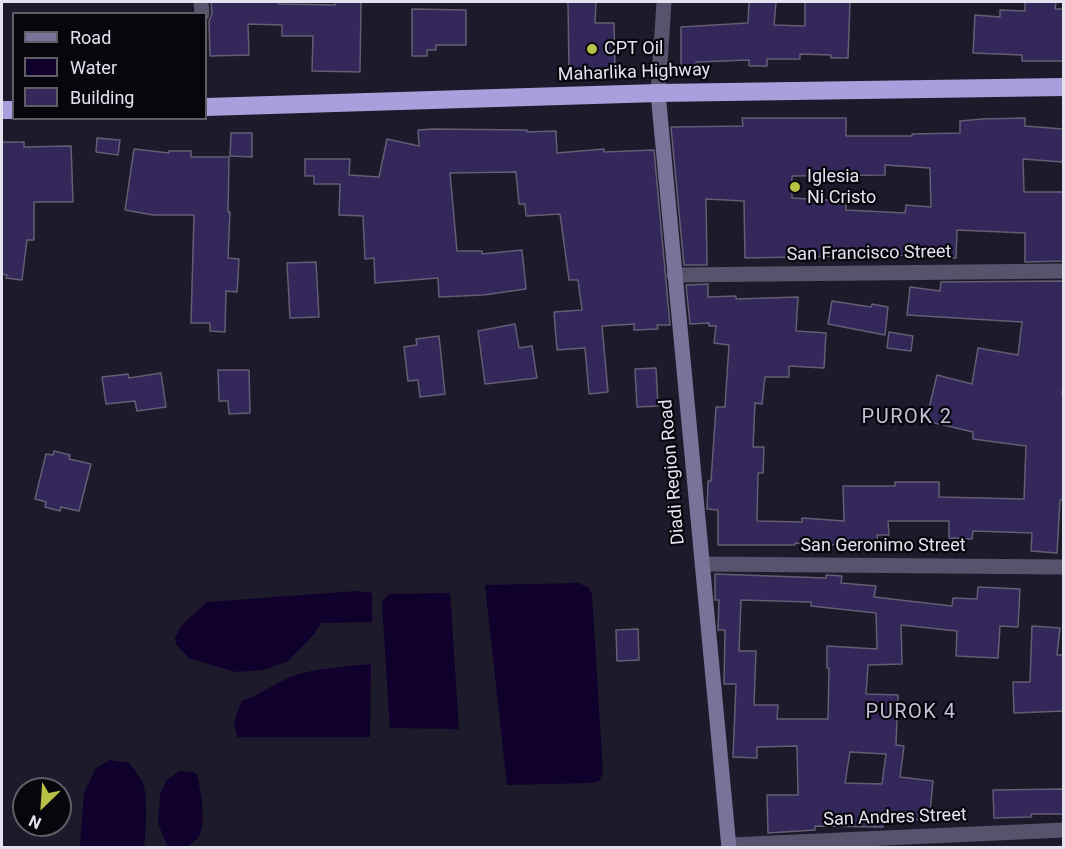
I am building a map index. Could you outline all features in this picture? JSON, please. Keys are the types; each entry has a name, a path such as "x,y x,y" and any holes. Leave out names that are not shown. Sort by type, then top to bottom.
{"highway":[{"name":"Maharlika Highway","path":"207,107 658,93 1064,87"}],"main road":[{"name":"Diadi Region Road","path":"658,93 729,846"}],"street":[{"path":"658,93 664,2"},
{"name":"San Francisco Street","path":"674,275 1064,271"},
{"name":"San Geronimo Street","path":"702,564 1064,567"},
{"name":"San Andres Street","path":"729,846 1064,830"}],"water":[{"path":"578,583 588,587 592,594 603,773 599,781 590,783 507,785 485,585"},
{"path":"358,591 372,593 372,622 321,623 315,633 288,661 264,670 236,672 189,658 176,644 175,637 183,624 207,602"},
{"path":"450,593 459,729 390,728 382,602 389,594"},
{"path":"371,664 370,737 237,737 234,721 242,701 284,680 304,673"},
{"path":"110,760 129,763 143,784 146,806 144,847 80,847 84,793 96,768"},
{"path":"179,771 197,774 202,807 201,832 198,838 186,847 168,847 158,824 160,794 167,780"}],"building":[{"path":"211,2 335,5 336,2 361,2 360,72 312,71 313,36 282,36 282,25 248,24 249,55 210,56"},
{"path":"568,2 596,2 595,23 614,23 615,71 569,71"},
{"path":"749,2 776,2 774,25 805,26 805,2 850,2 848,58 800,54 800,59 767,59 767,66 749,66 749,60 696,62 696,70 681,71 681,27 748,23"},
{"path":"1025,2 1056,2 1055,9 1064,9 1064,61 1022,61 1022,55 973,53 975,15 1000,17 1000,10 1025,11"},
{"path":"412,9 466,10 466,45 436,45 436,50 427,50 427,56 412,56"},
{"path":"742,118 846,118 846,136 912,136 912,134 960,133 960,121 1025,118 1025,126 1063,129 1063,162 1023,159 1024,192 1064,192 1064,261 1025,262 1025,233 957,230 956,258 898,255 898,251 845,249 845,256 745,258 744,201 706,199 707,265 684,265 671,127 743,126","holes":["885,165 930,168 931,207 906,205 905,213 846,210 846,201 792,198 792,176 885,175"]},
{"path":"418,130 556,131 557,153 604,149 604,152 654,150 670,325 657,325 658,329 634,330 634,324 602,326 608,392 589,394 585,348 557,350 554,312 582,310 578,280 569,280 560,214 526,216 525,204 519,204 516,172 450,173 457,251 482,251 482,254 522,250 526,289 483,295 439,297 438,278 375,283 374,258 365,259 363,216 339,215 340,184 314,184 314,176 305,176 305,159 350,159 349,175 379,177 387,139 419,146"},
{"path":"231,133 252,133 252,157 230,156"},
{"path":"97,138 120,140 118,155 96,152"},
{"path":"2,142 24,142 24,147 71,146 73,202 34,202 34,240 27,240 22,280 6,278 7,275 2,274"},
{"path":"134,149 169,153 169,151 191,151 191,157 229,157 228,258 239,259 237,292 226,291 225,332 210,331 210,323 191,323 194,215 153,215 125,210"},
{"path":"316,262 319,317 290,318 287,263"},
{"path":"1064,281 1062,394 1064,394 1064,500 1060,500 1057,553 1031,551 1032,533 973,531 972,539 949,538 949,521 888,521 889,535 877,535 879,550 862,550 861,546 795,543 795,545 718,545 718,510 707,509 708,481 711,481 716,407 725,407 729,345 714,343 716,326 709,326 709,323 690,324 686,285 708,284 708,297 736,296 736,299 798,297 796,331 826,333 824,368 789,366 789,377 765,377 762,404 755,403 753,447 764,447 763,473 758,473 757,521 802,522 802,518 844,521 843,486 895,486 895,482 939,482 939,497 1024,499 1026,446 973,439 973,432 926,421 937,375 972,384 978,348 1018,355 1022,322 907,315 910,287 940,291 941,282"},
{"path":"832,301 871,307 872,304 888,307 885,335 828,324"},
{"path":"515,324 519,348 532,346 537,378 485,384 478,331"},
{"path":"889,332 913,336 911,351 887,348"},
{"path":"439,336 445,394 420,397 418,380 408,381 404,347 417,345 416,339"},
{"path":"656,368 658,406 637,407 635,369"},
{"path":"218,370 249,370 250,413 229,414 228,401 219,401"},
{"path":"161,373 166,407 137,411 135,401 106,404 102,377 128,374 129,378"},
{"path":"54,451 70,455 69,459 91,464 79,511 61,507 60,511 45,507 46,502 35,499 46,454 53,455"},
{"path":"715,574 826,578 826,575 842,576 841,583 876,586 874,597 952,606 953,598 977,599 978,587 1020,589 1018,627 1000,626 998,658 956,656 957,631 901,625 902,664 868,665 866,694 898,695 896,745 904,746 900,777 933,781 929,821 883,816 883,827 815,826 815,830 768,833 767,795 798,795 797,746 757,747 757,758 733,757 736,684 724,684 725,630 718,630 719,600 715,600","holes":["741,600 811,602 811,606 876,613 877,649 827,646 828,719 777,719 778,705 754,705 756,651 739,651","850,752 886,754 882,784 845,783"]},
{"path":"1032,626 1060,628 1057,655 1064,655 1064,711 1014,713 1013,682 1030,682"},
{"path":"638,629 639,660 617,661 616,630"},
{"path":"1064,789 1064,814 1031,814 1031,817 994,818 993,790"}],"place":[{"name":"CPT Oil","path":"592,49"},
{"name":"Iglesia Ni Cristo","path":"795,187"}],"district":[{"name":"PUROK 2","path":"907,418"},
{"name":"PUROK 4","path":"911,713"}]}
